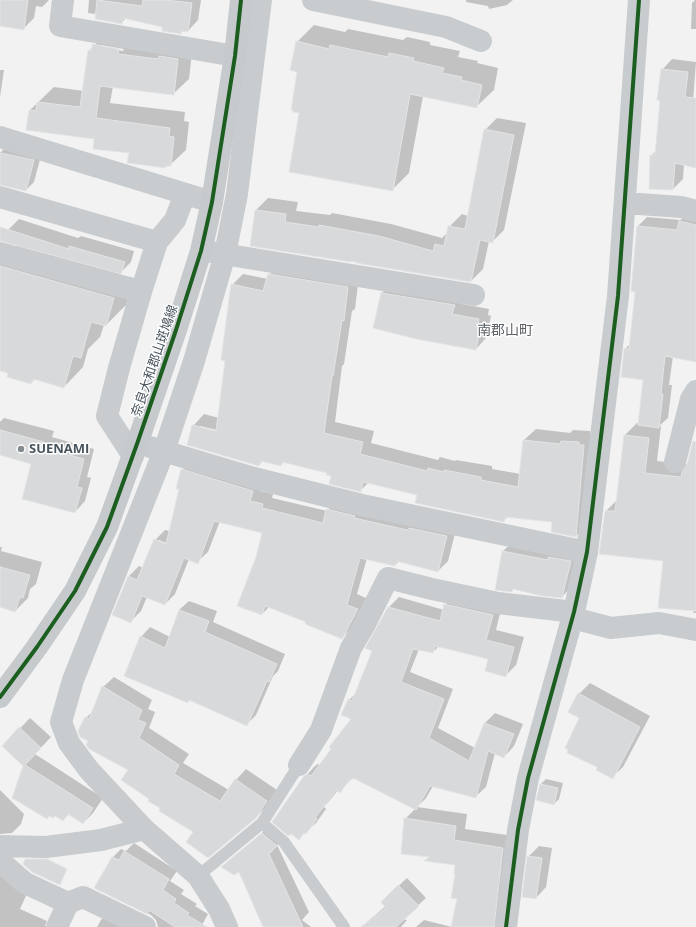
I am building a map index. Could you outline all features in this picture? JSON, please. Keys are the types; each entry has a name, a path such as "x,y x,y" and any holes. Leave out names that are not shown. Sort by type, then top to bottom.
{"main road":[{"name":"奈良大和郡山斑鳩線","path":"0,697 76,591 107,527 135,450 201,251 212,202 235,56 242,0"}],"street":[{"path":"63,0 60,26 235,56"},
{"path":"227,927 219,909 198,876 144,829 88,770 69,743 62,722 72,680 164,451 194,361 225,254 237,194 261,0"},
{"path":"313,0 446,27 481,41"},
{"path":"506,927 518,830 528,778 573,615 587,552 618,296 639,0"},
{"path":"0,137 212,202"},
{"path":"185,194 175,220 157,242 119,368 107,416 135,450 164,451 254,478 362,505 587,552"},
{"path":"0,198 157,242"},
{"path":"625,202 681,207 696,211"},
{"path":"201,251 474,295"},
{"path":"0,254 141,292"},
{"path":"675,462 694,397"},
{"path":"299,765 321,730 351,648 364,626 388,578 498,603 573,615 611,628 659,623 696,630"},
{"path":"0,846 46,847 101,840 144,829"},
{"path":"0,862 25,883 68,903 83,898 145,927"},
{"path":"57,927 68,903"}],"lane":[{"path":"198,876 262,823 299,765"},
{"path":"262,823 284,842 344,927"}],"building":[{"path":"0,0 28,0 24,30 0,26"},
{"path":"97,0 142,6 143,0 165,0 192,3 188,32 182,31 181,34 162,31 162,27 123,18 122,24 95,19"},
{"path":"296,41 329,49 330,45 388,57 389,53 414,58 413,61 444,68 442,73 462,77 461,80 482,85 477,108 410,94 393,191 289,172 299,113 291,110 297,72 290,70"},
{"path":"92,44 119,49 118,54 158,59 159,56 178,59 174,95 100,86 96,118 170,128 169,136 174,137 171,166 166,166 166,168 127,163 129,153 93,149 94,139 26,130 29,110 36,111 37,102 80,107 88,50 92,51"},
{"path":"661,69 688,72 685,97 696,98 696,168 675,163 673,190 649,189 650,155 655,155 660,101 657,100"},
{"path":"484,129 514,135 493,243 480,240 471,282 351,261 250,246 255,210 286,214 285,222 319,227 319,225 379,236 433,251 435,244 444,246 448,226 465,229"},
{"path":"0,153 34,160 26,191 0,185"},
{"path":"679,221 696,225 696,362 665,356 659,428 638,425 643,380 621,377 624,349 629,349 635,292 631,291 637,226 677,230"},
{"path":"0,227 69,249 69,246 125,262 121,274 0,241"},
{"path":"0,266 114,298 106,326 91,322 81,358 73,356 64,388 33,379 31,384 7,377 8,373 0,371"},
{"path":"268,274 348,287 344,321 342,320 324,433 363,442 360,454 427,471 428,468 444,472 444,470 481,477 481,480 518,487 523,440 560,444 561,441 579,442 579,445 584,445 576,537 551,532 552,522 505,517 504,522 415,503 417,495 363,482 361,492 329,484 331,476 326,475 327,473 282,462 281,466 261,461 259,466 187,445 192,425 216,431 225,361 221,360 231,284 263,291"},
{"path":"381,293 455,305 452,314 479,319 478,325 481,326 476,350 416,339 373,328"},
{"path":"0,430 44,442 43,448 84,459 77,487 82,488 75,513 22,499 31,464 0,455"},
{"path":"624,435 649,438 645,473 681,477 682,472 687,465 693,441 696,442 696,611 658,608 663,561 599,554 605,511 615,511"},
{"path":"181,469 253,491 250,501 263,504 262,508 323,523 326,509 355,516 354,518 407,530 409,528 447,536 438,572 396,561 395,566 360,558 347,605 358,609 342,639 305,624 306,622 265,606 262,615 237,606 256,557 262,533 214,521 198,564 184,558 165,605 142,596 131,623 112,615 128,576 137,580 154,539 166,544 179,489 176,489"},
{"path":"502,551 548,560 548,557 571,561 562,598 542,596 513,589 512,592 495,590"},
{"path":"0,567 30,575 23,598 20,597 15,612 0,607"},
{"path":"444,604 493,615 486,640 514,647 506,677 485,671 488,659 435,646 433,653 413,649 401,682 444,699 429,738 469,761 484,723 514,734 504,758 488,751 476,798 430,786 416,810 353,778 352,780 350,779 340,793 336,790 315,818 317,819 306,834 304,833 299,840 291,834 288,836 272,822 304,776 307,774 311,776 331,749 329,747 351,719 341,715 348,699 352,701 372,651 365,648 388,607 440,621"},
{"path":"179,610 209,621 205,632 277,664 269,682 267,681 247,726 189,700 188,703 124,676 140,636 165,648"},
{"path":"102,686 142,710 138,720 146,723 139,738 179,765 174,774 220,801 235,779 267,801 256,818 208,858 186,842 193,832 159,811 160,808 148,801 149,799 121,780 128,770 89,749 86,745 88,741 80,737 78,731 85,717 89,719"},
{"path":"578,693 640,727 613,779 596,770 597,767 567,753 568,750 565,748 579,718 568,712"},
{"path":"19,727 41,748 25,765 93,808 83,824 68,814 63,821 55,816 53,818 49,816 47,819 12,798 23,766 2,746"},
{"path":"540,784 558,788 554,805 536,800"},
{"path":"404,818 456,826 454,840 503,848 494,927 451,927 457,899 451,898 455,865 424,861 429,857 401,854"},
{"path":"262,833 277,846 269,854 303,927 263,927 239,872 234,875 221,867"},
{"path":"124,851 169,879 163,890 176,899 174,903 189,913 187,915 207,927 175,927 149,910 147,914 94,888 112,857 119,860"},
{"path":"527,856 542,858 536,899 522,897"},
{"path":"25,859 47,859 67,869 60,885 32,872 23,864"},
{"path":"398,885 419,906 396,927 361,927 386,908 381,902"}],"cycle path":[{"path":"0,697 37,647 75,591 107,527 137,444 201,251 212,202 235,56 241,0"},
{"path":"506,927 518,830 528,778 574,612 587,552 618,296 639,0"}],"place":[{"name":"SUENAMI","path":"21,449"}],"district":[{"name":"南郡山町","path":"505,331"}]}
